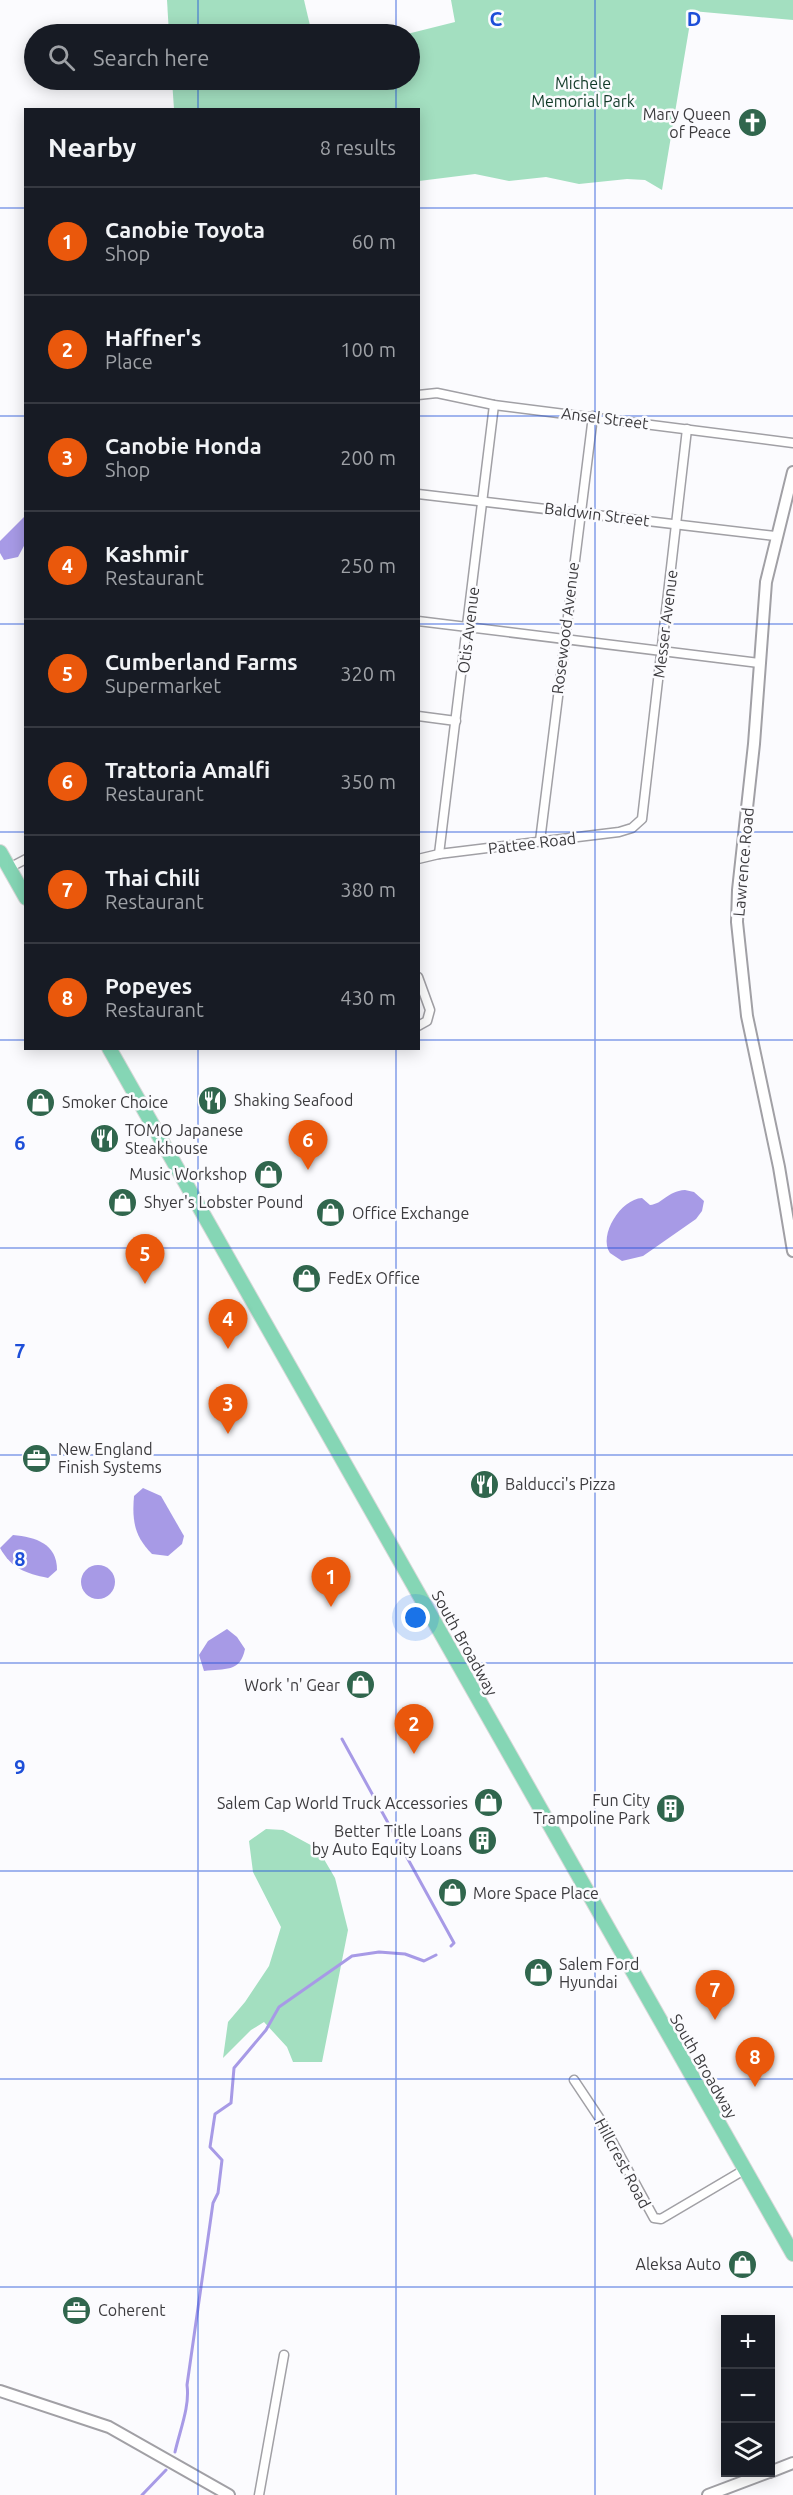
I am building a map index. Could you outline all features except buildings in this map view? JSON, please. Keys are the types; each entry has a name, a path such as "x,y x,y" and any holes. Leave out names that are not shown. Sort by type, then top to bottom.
{"main road":[{"path":"0,852 24,894"},
{"name":"South Broadway","path":"110,1050 793,2253"}],"street":[{"name":"Ansel Street","path":"420,395 436,393 494,405 793,443"},
{"name":"Otis Avenue","path":"439,854 494,405"},
{"name":"Rosewood Avenue","path":"540,841 579,512 593,416"},
{"name":"Messer Avenue","path":"642,819 687,429"},
{"name":"Lawrence Road","path":"793,472 775,536 766,582 754,744 738,890 739,953 758,1076 779,1167 793,1251"},
{"name":"Baldwin Street","path":"420,494 775,536"},
{"path":"420,621 759,663"},
{"path":"420,716 456,721"},
{"name":"Pattee Road","path":"420,859 439,854 619,832 633,828 642,819"},
{"path":"9,868 24,860"},
{"path":"420,982 430,1010 427,1022 420,1025"},
{"name":"Hillcrest Road","path":"574,2080 600,2119 654,2218 661,2219 744,2170"},
{"path":"259,2495 284,2355"},
{"path":"0,2391 109,2427 229,2495"},
{"path":"775,2470 792,2464"},
{"path":"708,2495 757,2477"}],"green space":[{"path":"167,0 304,0 310,24 168,24"},
{"name":"Michele Memorial Park","path":"451,0 793,0 793,20 692,11 662,190 645,180 627,179 579,184 546,177 509,181 475,174 420,181 420,108 174,108 173,90 420,90 420,31 455,22"},
{"path":"266,1829 283,1830 318,1849 335,1878 348,1930 322,2062 293,2062 287,2047 264,2022 251,2030 223,2058 228,2022 245,2002 269,1966 281,1927 253,1872 249,1841"}],"shaded area":[{"path":"24,517 24,546 18,557 4,560 0,553 0,541"},
{"path":"685,1190 694,1192 704,1201 702,1211 696,1219 643,1256 622,1261 610,1253 607,1246 609,1228 626,1204 642,1198 650,1205"},
{"path":"143,1488 161,1496 184,1536 182,1544 168,1556 152,1554 138,1534 133,1513 134,1496"},
{"path":"13,1535 37,1540 44,1544 53,1554 57,1570 48,1578 26,1572 14,1565 0,1548"},
{"path":"98,1565 110,1570 115,1582 110,1594 98,1599 86,1594 81,1582 86,1570"},
{"path":"227,1629 237,1637 245,1649 243,1657 231,1668 204,1671 199,1655 208,1641"}],"waterway":[{"path":"342,1739 454,1943 451,1946"},
{"path":"175,2452 186,2410 187,2385 213,2203 218,2193 222,2160 210,2147 215,2114 231,2103 234,2068 266,2030 279,2007 352,1956 379,1952 405,1954 424,1961 436,1955"},
{"path":"142,2495 166,2470"}],"place":[{"name":"Mary Queen of Peace","path":"752,123"},
{"name":"Shaking Seafood","path":"213,1100"},
{"name":"Smoker Choice","path":"41,1102"},
{"name":"TOMO Japanese Steakhouse","path":"104,1139"},
{"name":"Trattoria Amalfi","path":"308,1170"},
{"name":"Music Workshop","path":"268,1174"},
{"name":"Shyer's Lobster Pound","path":"123,1202"},
{"name":"Office Exchange","path":"331,1213"},
{"name":"FedEx Office","path":"307,1278"},
{"name":"Cumberland Farms","path":"145,1284"},
{"name":"Kashmir","path":"228,1349"},
{"name":"Canobie Honda","path":"228,1434"},
{"name":"New England Finish Systems","path":"37,1458"},
{"name":"Balducci's Pizza","path":"484,1484"},
{"name":"Canobie Toyota","path":"331,1607"},
{"name":"Work 'n' Gear","path":"361,1685"},
{"name":"Haffner's","path":"414,1754"},
{"name":"Salem Cap World Truck Accessories","path":"489,1803"},
{"name":"Fun City Trampoline Park","path":"671,1809"},
{"name":"Better Title Loans by Auto Equity Loans","path":"483,1840"},
{"name":"More Space Place","path":"452,1893"},
{"name":"Salem Ford Hyundai","path":"538,1973"},
{"name":"Thai Chili","path":"715,2020"},
{"name":"Popeyes","path":"755,2087"},
{"name":"Aleksa Auto","path":"742,2264"},
{"name":"Coherent","path":"77,2310"}]}
